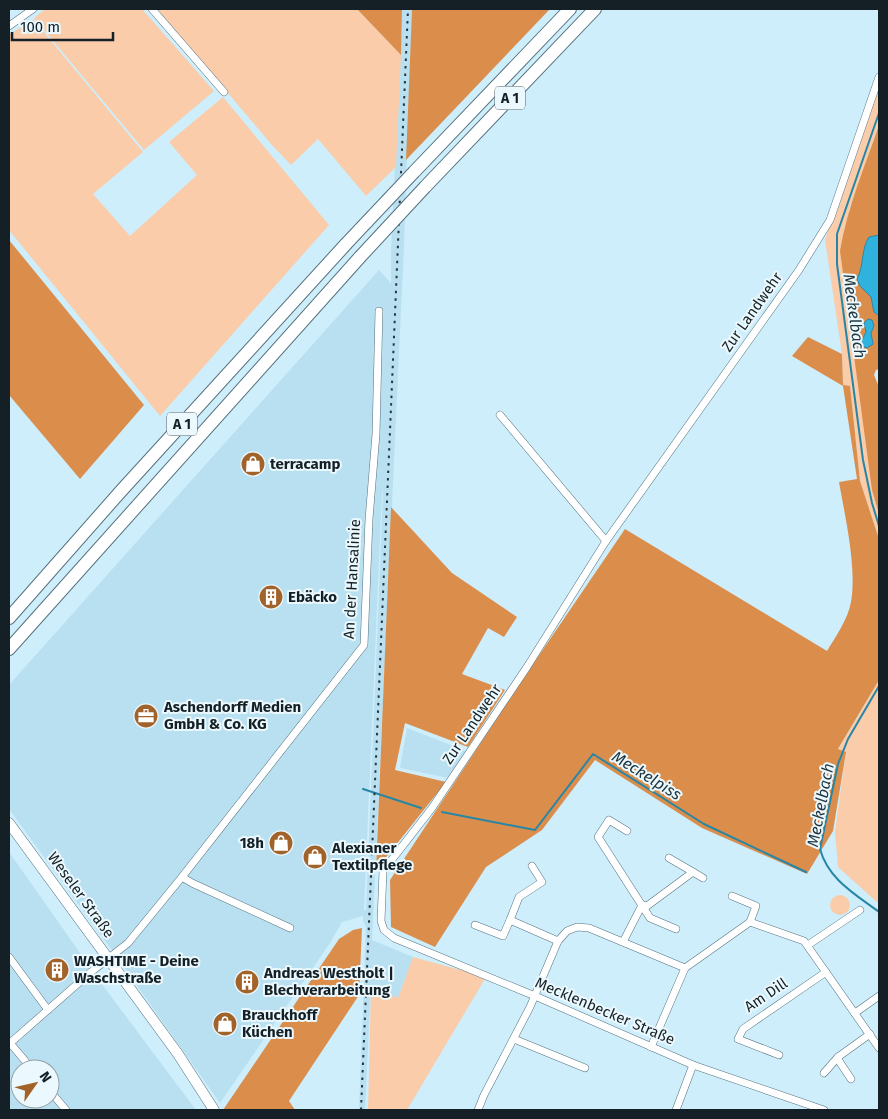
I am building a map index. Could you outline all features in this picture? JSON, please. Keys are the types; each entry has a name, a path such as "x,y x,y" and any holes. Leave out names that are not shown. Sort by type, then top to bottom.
{"highway":[{"name":"A 1","path":"9,618 121,491 346,244 570,9"},
{"name":"A 1","path":"9,649 360,257 594,9"}],"main road":[{"name":"Weseler Straße","path":"9,822 109,958 183,1062 214,1110"}],"street":[{"path":"9,26 33,9"},
{"path":"152,9 224,92"},
{"name":"Zur Landwehr","path":"382,925 380,916 383,872 432,808 528,667 606,541 799,270 830,220 879,77"},
{"name":"An der Hansalinie","path":"9,1043 132,939 364,645 369,519 376,434 379,311"},
{"path":"500,415 606,541"},
{"path":"627,831 609,820 598,837 650,918 676,929"},
{"path":"669,858 703,878"},
{"path":"475,925 503,936 520,897 542,882 532,866"},
{"path":"642,905 647,906 693,872"},
{"path":"182,876 192,883 290,928"},
{"path":"651,1047 685,968 750,922 756,906 732,896"},
{"path":"623,942 642,905"},
{"path":"808,945 860,910"},
{"path":"510,920 558,941"},
{"path":"750,922 804,941 879,1048"},
{"name":"Mecklenbecker Straße","path":"382,925 388,934 394,938 535,996 651,1047 693,1064 824,1110"},
{"path":"478,1110 535,996 558,941 567,931 577,927 589,928 685,968"},
{"path":"9,957 48,1010"},
{"name":"Am Dill","path":"778,1055 738,1039 743,1029 826,972"},
{"path":"855,1013 879,996"},
{"path":"824,1074 838,1057 870,1034"},
{"path":"514,1039 585,1068"},
{"path":"9,1043 23,1059"},
{"path":"838,1057 851,1079"},
{"path":"676,1110 693,1064"}],"shaded area":[{"path":"45,9 142,9 214,91 144,150 34,18"},
{"path":"157,9 357,9 401,55 396,167 366,196 318,139 291,165"},
{"path":"357,9 402,9 401,55"},
{"path":"402,9 412,9 404,245 372,940 413,957 398,998 371,986 365,1110 359,1110 366,927 363,916 342,922 330,943 220,1103 9,809 9,685 379,270 391,283","holes":["383,492 366,910 364,910"]},
{"path":"412,9 550,9 406,160"},
{"path":"33,19 143,152 93,194 130,236 197,175 169,142 223,97 329,225 160,416 9,230 9,35"},
{"path":"879,86 879,125 849,210 872,490 879,514 879,539 860,481 850,387 843,386 842,354 825,240"},
{"path":"879,125 879,235 869,237 866,242 861,269 857,279 860,286 871,297 874,312 879,316 879,369 876,370 874,375 879,387 879,514 872,490 840,251 852,203","holes":["874,326 871,333 873,344 861,342 866,332"]},
{"path":"9,240 144,405 80,479 9,395"},
{"path":"808,337 842,354 843,385 850,386 860,481 879,539 879,680 838,749 846,752 833,831 807,874 702,828 595,760 542,830 486,867 435,947 391,927 390,880 625,529 827,651 847,615 851,602 852,588 850,542 839,482 857,479 843,386 792,356"},
{"path":"391,507 452,573 517,617 504,637 488,628 462,674 505,690 468,747 405,723 395,770 446,782 376,870"},
{"path":"879,680 879,904 838,867 835,832 846,752 838,750"},
{"path":"407,728 466,751 448,778 400,768"},
{"path":"9,852 104,987 196,1110 9,1110"},
{"path":"836,895 844,895 850,901 850,909 844,915 836,915 830,909 830,901"},
{"path":"362,928 359,995 289,1101 295,1110 223,1110 339,939 353,930"},
{"path":"413,957 486,977 407,1110 368,1110 371,986 398,998"}],"water":[{"path":"879,235 879,316 874,312 871,297 860,286 857,279 861,269 866,242 869,237"},
{"path":"868,319 872,320 874,326 871,333 873,344 867,348 861,342 866,332 864,323"}],"waterway":[{"name":"Meckelbach","path":"879,113 837,234 837,264 863,460 879,526"},
{"name":"Meckelbach","path":"879,686 848,739 838,764 820,849 829,869 836,877 852,892 879,912"},
{"name":"Meckelpiss","path":"442,812 535,830 593,754 704,824 806,872"},
{"name":"Meckelpiss","path":"363,789 421,808"}],"railway":[{"path":"361,1110 408,9"}],"place":[{"name":"terracamp","path":"253,464"},
{"name":"Ebäcko","path":"271,597"},
{"name":"Aschendorff Medien GmbH & Co. KG","path":"146,716"},
{"name":"18h","path":"281,843"},
{"name":"Alexianer Textilpflege","path":"315,857"},
{"name":"WASHTIME - Deine Waschstraße","path":"57,970"},
{"name":"Andreas Westholt | Blechverarbeitung","path":"247,982"},
{"name":"Brauckhoff Küchen","path":"225,1024"}]}
